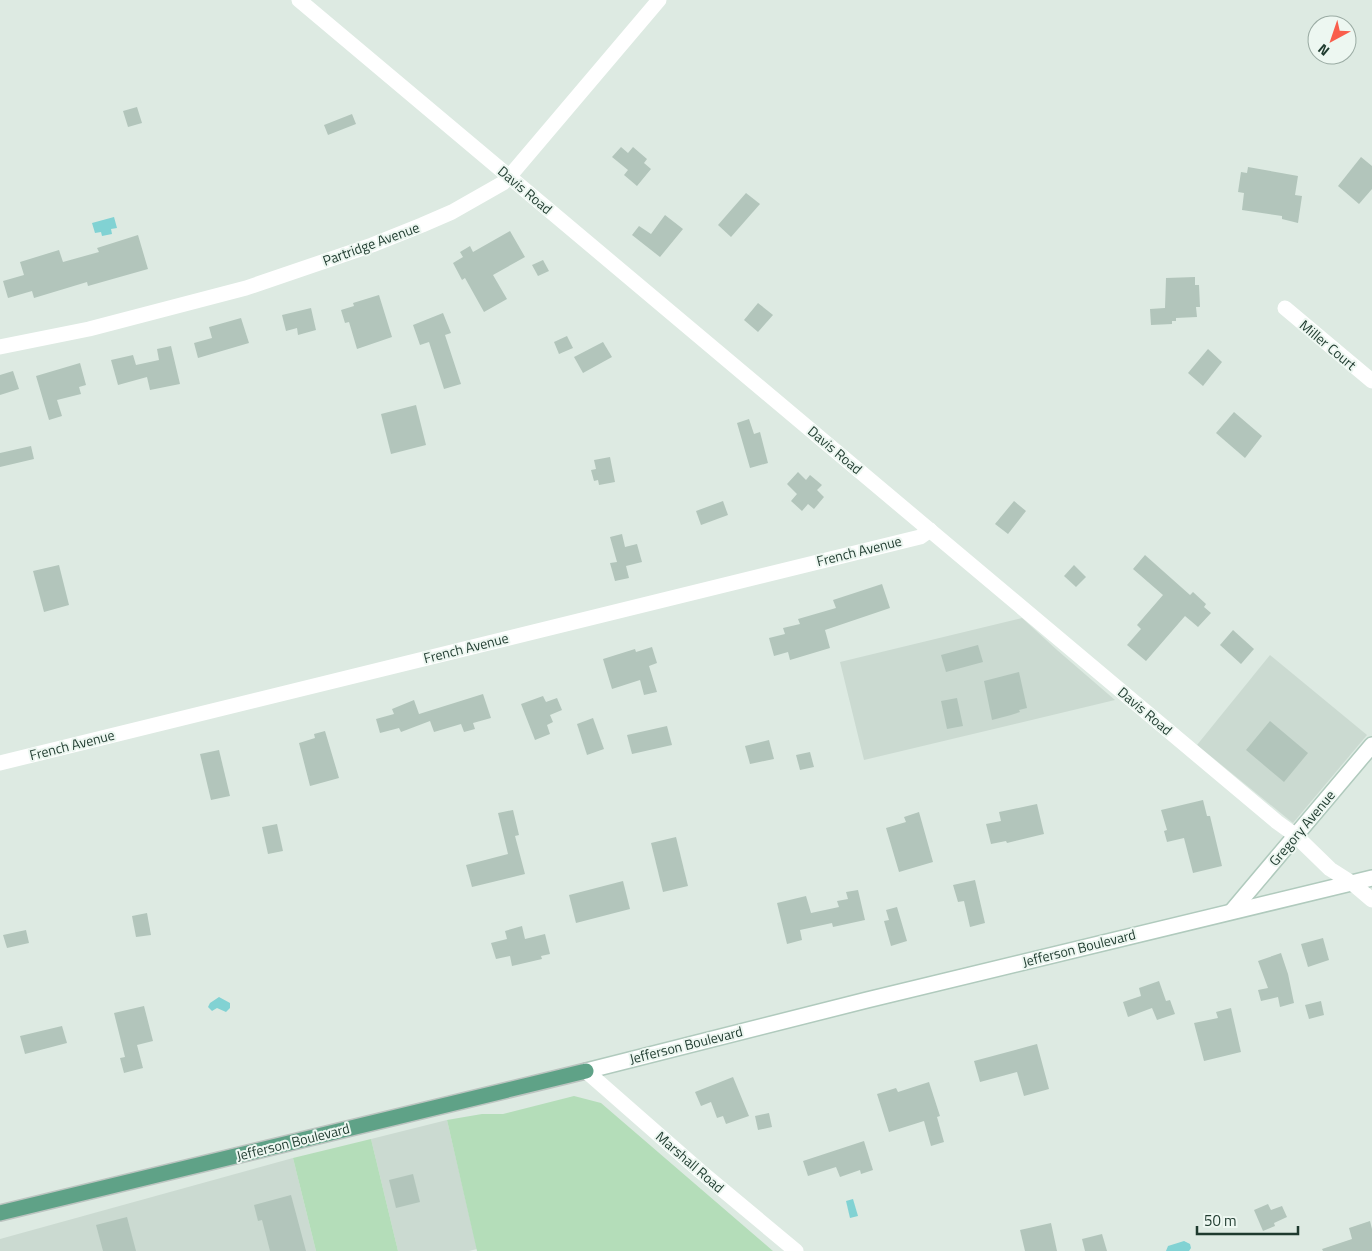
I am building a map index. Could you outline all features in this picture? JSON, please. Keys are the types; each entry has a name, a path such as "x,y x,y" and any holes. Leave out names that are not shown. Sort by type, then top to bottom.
{"main road":[{"name":"Jefferson Boulevard","path":"0,1213 593,1069"}],"street":[{"name":"Davis Road","path":"299,0 1296,835 1330,869 1352,883 1372,900"},
{"name":"Partridge Avenue","path":"0,347 89,328 246,288 372,246 452,212 503,183 509,177 659,0"},
{"name":"Miller Court","path":"1285,308 1372,381"},
{"name":"French Avenue","path":"0,763 911,539 930,530"},
{"name":"Gregory Avenue","path":"1232,911 1372,745"},
{"name":"Jefferson Boulevard","path":"593,1069 822,1011 1372,878"},
{"name":"Marshall Road","path":"593,1069 700,1171 796,1251"}],"shaded area":[{"path":"1022,618 1115,700 864,760 840,662"},
{"path":"1270,655 1367,735 1293,823 1197,745"},
{"path":"447,1120 477,1249 469,1251 398,1251 371,1139"},
{"path":"293,1158 316,1251 0,1251 0,1239"}],"green space":[{"path":"574,1096 601,1103 773,1251 477,1251 447,1120 482,1114 503,1114"},
{"path":"371,1139 398,1251 316,1251 293,1158"}],"water":[{"path":"114,217 117,228 111,229 112,234 102,236 101,232 95,233 92,223"},
{"path":"219,997 230,1003 230,1008 226,1012 217,1008 212,1011 208,1007 210,1003"},
{"path":"853,1199 858,1216 850,1218 846,1201"},
{"path":"1184,1241 1190,1244 1191,1248 1189,1251 1166,1251 1168,1246"}],"building":[{"path":"137,107 142,123 128,127 123,111"},
{"path":"352,114 356,124 328,135 324,125"},
{"path":"621,147 628,153 633,147 647,159 644,163 651,169 637,186 624,175 628,170 612,157"},
{"path":"1361,157 1372,166 1372,189 1359,204 1338,186"},
{"path":"1248,167 1298,176 1295,195 1302,196 1298,223 1282,219 1282,216 1242,210 1244,193 1238,192 1241,172 1247,173"},
{"path":"746,193 760,204 731,237 718,225"},
{"path":"665,215 683,229 660,257 632,235 639,226 651,234"},
{"path":"510,231 525,257 493,275 507,299 484,312 465,278 462,280 453,263 463,257 460,252 470,246 473,252"},
{"path":"138,235 148,269 88,286 87,282 34,298 32,291 8,298 3,281 24,275 20,262 59,250 63,262 99,252 97,248"},
{"path":"543,260 549,271 538,276 532,265"},
{"path":"1195,277 1195,285 1199,285 1200,307 1196,307 1197,317 1176,318 1176,321 1172,321 1172,324 1151,325 1150,309 1165,308 1166,278"},
{"path":"379,295 392,337 357,349 349,322 345,323 341,310 354,306 353,303"},
{"path":"758,303 773,315 758,332 744,320"},
{"path":"311,308 316,330 298,335 297,328 286,331 282,315"},
{"path":"443,313 451,333 445,335 461,384 444,389 429,342 420,345 413,325"},
{"path":"241,318 249,343 198,358 194,343 212,338 209,327"},
{"path":"567,336 573,348 559,354 554,342"},
{"path":"603,342 612,357 583,373 574,357"},
{"path":"171,346 180,384 150,390 147,377 118,385 111,360 133,355 136,365 159,360 157,349"},
{"path":"1208,349 1222,362 1203,386 1188,373"},
{"path":"80,363 86,385 79,387 81,394 57,400 62,416 49,420 36,376"},
{"path":"13,371 19,389 0,395 0,375"},
{"path":"416,405 426,445 391,454 381,414"},
{"path":"1234,412 1262,436 1245,458 1216,433"},
{"path":"749,419 754,434 760,432 768,463 750,468 737,423"},
{"path":"31,446 34,459 0,467 0,453"},
{"path":"610,457 615,482 599,485 598,480 594,481 591,470 596,469 594,460"},
{"path":"798,472 806,480 810,475 822,485 817,490 824,497 814,509 808,504 802,511 791,501 797,494 787,484"},
{"path":"723,501 728,515 701,525 696,511"},
{"path":"1014,501 1026,511 1008,534 995,524"},
{"path":"622,534 625,547 637,544 642,562 626,566 629,578 615,581 610,563 617,562 610,537"},
{"path":"1145,555 1190,595 1193,592 1206,604 1204,607 1211,613 1198,627 1185,616 1146,661 1127,645 1141,629 1137,625 1163,595 1133,569"},
{"path":"59,565 69,605 44,612 33,571"},
{"path":"1074,565 1086,577 1076,587 1064,576"},
{"path":"882,584 890,608 825,630 830,648 790,660 788,652 774,656 769,638 785,634 783,628 800,624 798,619 836,608 833,600"},
{"path":"1233,630 1254,649 1241,664 1220,645"},
{"path":"978,645 983,662 946,672 941,655"},
{"path":"652,647 657,663 649,666 657,692 644,695 640,680 612,689 603,659 635,649 636,652"},
{"path":"1019,672 1027,708 1019,710 1020,712 992,720 984,681"},
{"path":"483,694 491,718 473,723 475,729 464,732 461,724 434,732 430,721 401,732 399,728 380,733 376,719 394,714 392,709 414,700 419,714"},
{"path":"543,696 546,702 557,698 562,710 550,715 553,722 547,725 550,734 535,740 521,704"},
{"path":"957,698 963,726 947,729 941,701"},
{"path":"593,718 604,749 587,755 577,724"},
{"path":"1270,721 1308,753 1284,782 1246,750"},
{"path":"667,726 672,745 632,754 627,735"},
{"path":"325,731 339,778 310,786 299,743 315,738 314,734"},
{"path":"769,740 774,759 750,764 745,746"},
{"path":"219,750 230,796 211,800 200,754"},
{"path":"810,752 814,767 800,770 796,755"},
{"path":"1203,800 1207,816 1210,816 1222,866 1193,873 1184,838 1167,842 1164,831 1167,830 1161,810"},
{"path":"1037,804 1044,834 1007,843 1006,841 991,844 986,824 1001,821 999,812"},
{"path":"513,810 519,835 515,836 525,874 472,887 466,865 508,854 498,813"},
{"path":"919,812 933,862 899,872 886,828 906,822 904,817"},
{"path":"277,824 283,851 268,854 262,827"},
{"path":"676,837 688,886 663,892 651,843"},
{"path":"975,880 985,923 970,927 964,901 958,902 953,885"},
{"path":"623,881 630,909 576,923 569,895"},
{"path":"858,890 865,920 833,927 832,923 800,930 802,940 787,944 777,903 806,896 811,913 839,907 837,901 848,899 846,892"},
{"path":"897,907 907,941 891,946 884,921 889,920 886,910"},
{"path":"147,913 151,935 136,937 132,916"},
{"path":"522,926 525,939 545,934 550,954 541,956 542,959 512,966 510,956 496,959 491,943 507,939 505,931"},
{"path":"26,930 29,943 7,948 3,935"},
{"path":"1323,938 1329,960 1308,967 1301,944"},
{"path":"1281,953 1294,1003 1280,1007 1278,997 1261,1001 1258,990 1268,988 1258,961"},
{"path":"1159,981 1166,1001 1170,1000 1175,1014 1157,1020 1152,1008 1128,1017 1123,1002 1141,996 1139,988"},
{"path":"1321,1001 1324,1015 1309,1019 1305,1005"},
{"path":"144,1006 153,1041 137,1045 143,1068 124,1073 120,1058 125,1057 114,1013"},
{"path":"1231,1008 1241,1052 1204,1061 1194,1023 1218,1018 1216,1012"},
{"path":"62,1026 67,1043 25,1054 20,1036"},
{"path":"1037,1044 1049,1089 1024,1096 1017,1072 980,1082 974,1061"},
{"path":"733,1077 749,1116 726,1124 723,1116 717,1118 711,1102 701,1106 695,1092"},
{"path":"929,1082 940,1116 937,1117 944,1142 931,1146 924,1121 889,1132 877,1094 896,1088 898,1092"},
{"path":"769,1113 772,1127 758,1130 755,1116"},
{"path":"864,1141 873,1170 861,1174 860,1170 840,1177 836,1167 808,1176 803,1161"},
{"path":"413,1174 420,1202 396,1208 389,1180"},
{"path":"291,1195 306,1251 270,1251 262,1220 258,1221 254,1205"},
{"path":"1268,1204 1271,1210 1282,1206 1287,1217 1274,1223 1275,1226 1263,1231 1254,1210"},
{"path":"127,1217 136,1251 103,1251 96,1225"},
{"path":"1370,1221 1372,1251 1323,1251 1322,1249 1352,1239 1349,1228"},
{"path":"1051,1223 1057,1251 1025,1251 1020,1230"},
{"path":"1102,1234 1107,1251 1085,1251 1082,1239"}]}
